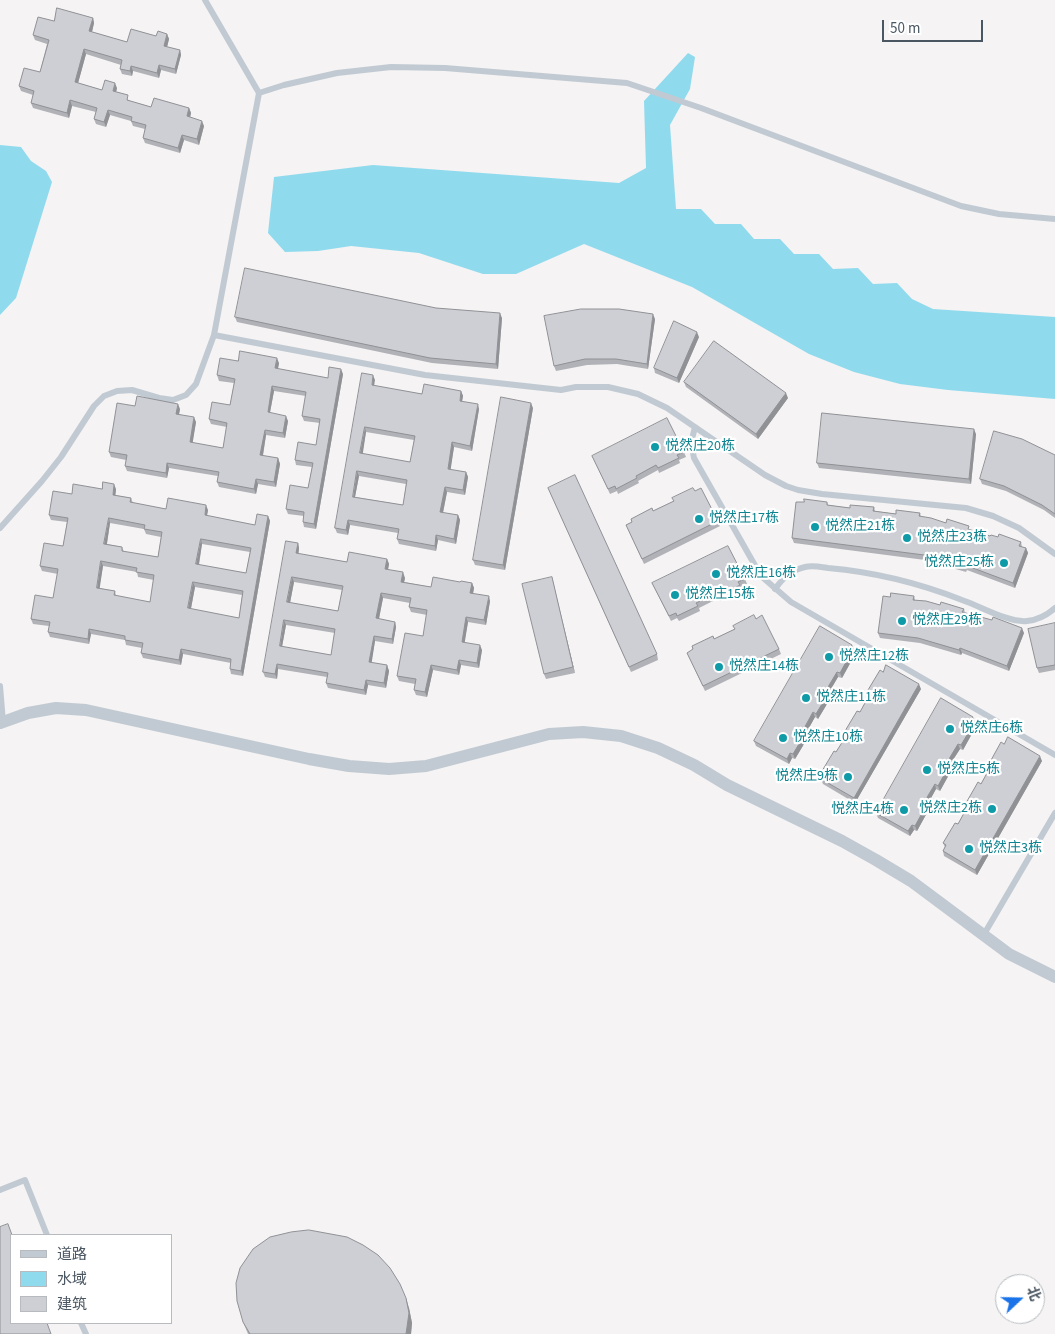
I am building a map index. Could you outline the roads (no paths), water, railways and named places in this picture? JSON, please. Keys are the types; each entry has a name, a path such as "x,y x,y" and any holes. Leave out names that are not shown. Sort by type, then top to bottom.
{"street":[{"path":"2,722 28,713 56,708 86,710 309,759 349,766 389,769 426,766 549,734 583,732 621,736 658,748 727,785 842,841 912,881 1009,954 1055,977"}],"lane":[{"path":"0,528 61,457 94,406 104,396 117,391 132,390 174,400 186,395 196,384 214,335 259,93 205,0"},
{"path":"259,93 337,73 390,68 445,68 627,83 701,108 961,206 999,214 1055,219"},
{"path":"214,335 426,375 561,390 592,386 623,390 653,400 667,408 765,475 786,486 822,494 966,508 993,516 1019,528 1055,554"},
{"path":"695,427 691,443 694,458 761,576 775,589 791,602 1055,755"},
{"path":"775,589 783,578 794,570 807,566 836,568 895,579 952,595 1006,618 1027,621 1047,615 1055,608"},
{"path":"0,686 2,722"},
{"path":"983,936 1055,813"},
{"path":"0,1190 25,1180 46,1234"}],"water":[{"path":"688,53 695,57 690,89 670,125 676,209 701,209 715,224 741,224 754,239 780,239 794,254 819,254 833,269 858,268 873,284 897,283 912,299 933,309 1055,317 1055,399 900,384 854,372 809,354 692,287 584,244 516,274 483,274 419,253 351,246 318,251 285,252 268,233 274,177 373,165 619,183 646,168 644,101"},
{"path":"0,145 21,147 31,161 46,171 52,182 16,298 0,315"}],"place":[{"name":"悦然庄20栋","path":"655,447"},
{"name":"悦然庄17栋","path":"699,519"},
{"name":"悦然庄21栋","path":"815,527"},
{"name":"悦然庄23栋","path":"907,538"},
{"name":"悦然庄25栋","path":"1004,563"},
{"name":"悦然庄16栋","path":"716,574"},
{"name":"悦然庄15栋","path":"675,595"},
{"name":"悦然庄29栋","path":"902,621"},
{"name":"悦然庄12栋","path":"829,657"},
{"name":"悦然庄14栋","path":"719,667"},
{"name":"悦然庄11栋","path":"806,698"},
{"name":"悦然庄6栋","path":"950,729"},
{"name":"悦然庄10栋","path":"783,738"},
{"name":"悦然庄5栋","path":"927,770"},
{"name":"悦然庄9栋","path":"848,777"},
{"name":"悦然庄2栋","path":"992,809"},
{"name":"悦然庄4栋","path":"904,810"},
{"name":"悦然庄3栋","path":"969,849"}]}
